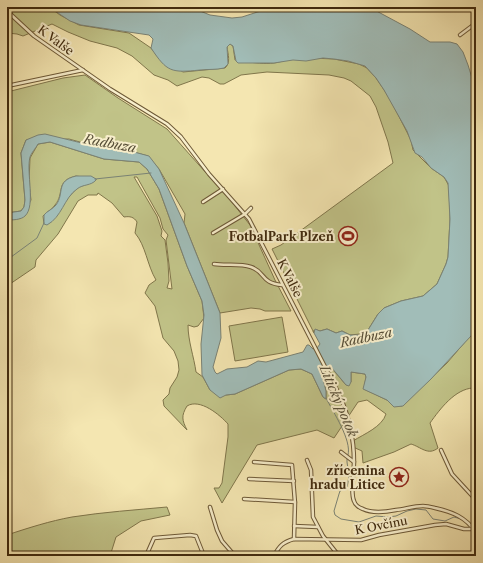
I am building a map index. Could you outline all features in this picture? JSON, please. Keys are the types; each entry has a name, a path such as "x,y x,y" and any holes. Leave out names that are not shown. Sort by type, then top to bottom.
{"street":[{"name":"K Valše","path":"7,11 34,36 110,89 152,114 175,130 209,174 249,218 340,394 350,422 354,462 353,493 354,501 359,507 364,510 378,512 424,506 445,510 460,515 475,530"},
{"path":"460,35 476,23"},
{"path":"7,86 83,70"},
{"path":"203,202 223,189"},
{"path":"213,233 245,214 251,208"},
{"path":"214,264 250,267 256,269 269,282 283,285"},
{"path":"441,450 452,474 476,500"},
{"path":"341,452 354,462"},
{"path":"307,460 311,470 313,517 325,540 339,556"},
{"path":"254,462 292,466 295,502 294,539 286,541 280,546 274,556"},
{"path":"249,479 294,481"},
{"path":"244,499 295,502"},
{"path":"210,507 222,541 235,556"},
{"name":"K Ovčínu","path":"294,539 361,540 379,535 446,524 464,529 475,530"},
{"path":"294,526 318,527"},
{"path":"146,556 154,538 195,535 204,556"}],"green space":[{"path":"7,7 49,7 60,15 79,25 129,33 151,48 158,57 183,72 225,68 229,61 227,47 230,44 233,46 235,60 256,63 271,63 284,60 289,57 334,59 359,64 367,68 389,97 411,140 413,150 431,168 444,177 449,186 450,219 448,257 437,284 423,296 401,301 384,308 378,314 368,330 360,334 350,335 342,331 336,333 327,329 313,331 272,249 281,245 393,163 388,142 376,107 370,96 351,81 329,75 267,72 241,75 224,84 220,84 209,78 202,77 177,86 168,80 154,75 132,56 117,48 90,41 52,24 23,36 7,33"},
{"path":"85,75 167,129 231,201 250,225 291,311 265,311 251,308 220,313 184,223 185,214 159,169 148,156 119,148 98,147 69,139 26,140 21,153 25,200 24,207 21,211 7,213 7,92 63,78"},
{"path":"50,142 104,159 139,162 147,169 159,189 187,266 202,301 204,318 198,326 194,327 188,325 188,331 196,372 203,377 210,390 226,395 235,394 289,370 301,369 312,374 323,397 326,399 326,391 321,371 331,367 346,385 351,382 351,372 365,374 364,389 387,400 393,406 402,406 447,363 476,329 476,392 473,388 466,389 454,396 443,406 430,423 438,448 431,451 424,450 411,444 363,463 362,451 353,447 353,441 381,423 386,414 367,400 358,402 334,438 317,430 257,445 222,503 214,488 219,488 222,483 228,437 228,424 220,416 204,406 192,404 187,406 183,415 183,421 187,430 164,406 163,400 169,394 170,388 177,377 179,370 178,361 174,351 163,338 155,306 145,293 149,285 156,280 150,268 142,244 135,233 137,222 135,219 124,217 112,203 98,193 97,195 88,195 78,201 58,234 36,260 35,267 7,286 7,220 21,218 31,200 29,183 30,158 38,144","holes":["76,176 96,180 77,188 44,224 43,216 58,201 63,184 69,178","134,177 137,177 160,218 163,229 168,235 166,240 172,289 167,288 169,281 165,240 161,236 162,231 157,216"]},
{"path":"282,317 288,352 235,361 229,326"},
{"path":"167,507 170,515 141,521 116,537 110,556 7,556 7,535 31,527 72,517 108,512"}],"water":[{"name":"Radbuza","path":"49,7 190,7 210,15 232,18 242,17 273,7 369,7 410,29 430,42 450,42 457,44 463,52 476,91 476,329 471,336 431,379 403,406 394,407 387,400 363,389 366,377 365,374 351,372 351,382 349,386 346,385 331,367 321,371 326,391 326,399 323,397 312,374 301,369 289,370 235,394 226,395 220,398 210,390 202,375 201,344 204,315 202,301 187,266 159,189 147,169 139,162 104,159 50,142 38,144 31,154 29,163 30,205 28,211 25,216 21,218 16,220 7,220 7,213 21,211 24,207 25,200 21,153 26,140 45,134 98,147 119,148 149,156 159,169 184,223 220,313 221,338 213,367 217,374 227,369 247,367 258,361 266,362 303,352 307,345 313,349 317,348 320,344 314,333 315,329 320,331 327,329 336,333 342,331 350,335 360,335 368,330 378,314 384,308 401,301 423,296 437,284 448,257 450,219 448,183 444,177 431,168 422,157 415,153 407,131 384,90 365,66 348,61 323,58 306,61 293,60 274,63 238,63 236,61 233,46 230,44 227,47 228,64 224,68 176,71 161,62 151,48 153,39 149,35 81,25 70,21"},
{"path":"76,176 91,176 96,180 77,189 69,197 52,222 47,225 44,224 44,215 59,201 65,181"}],"waterway":[{"path":"95,179 151,173"},
{"path":"7,260 37,238 44,223"},
{"name":"Litický potok","path":"326,398 345,434 348,455"},
{"name":"Litický potok","path":"347,459 349,476 347,488 340,491 334,511 335,515 341,519 359,522 376,516 396,516 416,509 426,510 433,519 445,521 454,517 461,519"},
{"name":"Litický potok","path":"473,534 476,539"}],"place":[{"name":"FotbalPark Plzeň","path":"348,236"},
{"name":"zřícenina hradu Litice","path":"399,477"}]}
